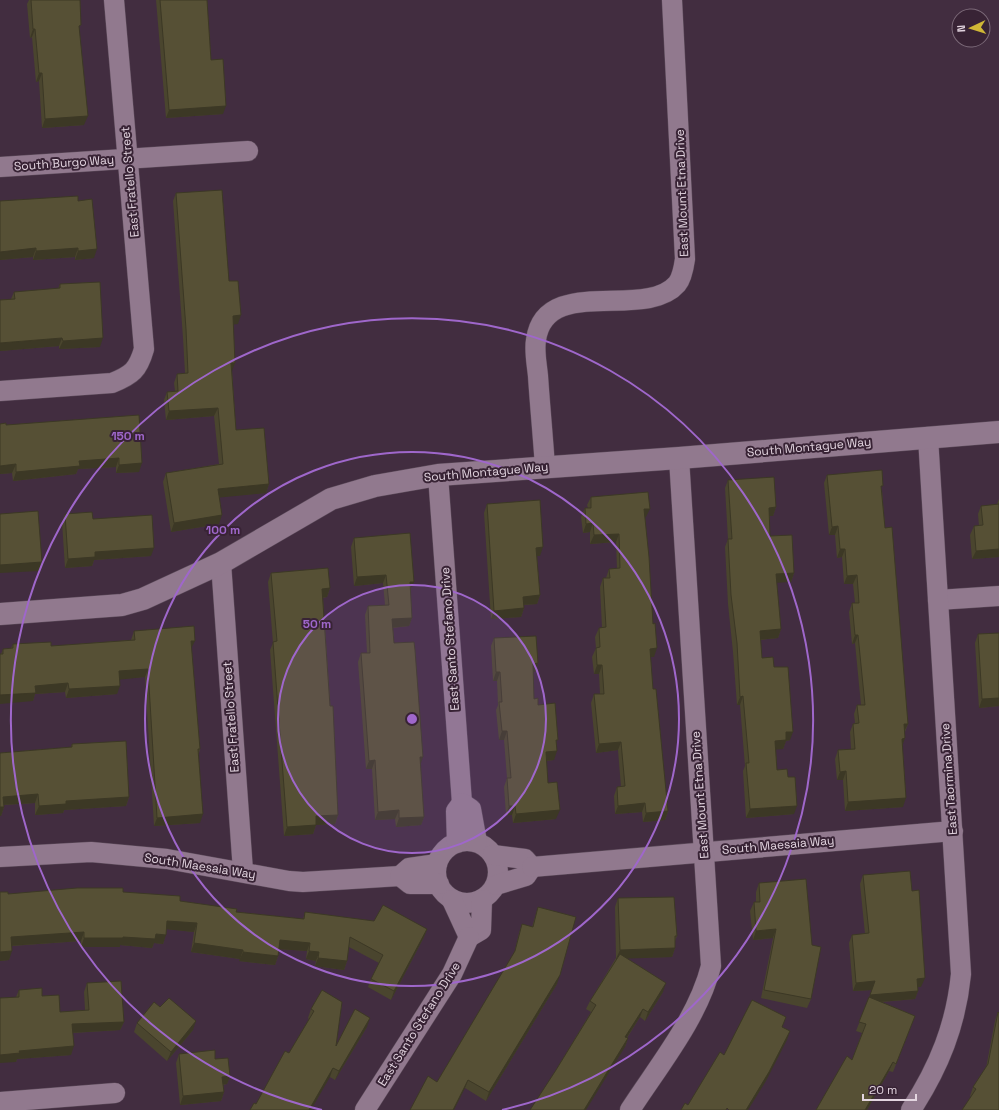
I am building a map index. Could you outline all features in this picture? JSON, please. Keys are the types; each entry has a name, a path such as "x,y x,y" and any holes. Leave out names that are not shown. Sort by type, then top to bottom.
{"street":[{"name":"East Fratello Street","path":"0,391 112,383 128,376 140,364 144,349 114,0"},
{"name":"East Mount Etna Drive","path":"545,467 536,340 543,318 558,308 574,303 652,298 666,292 677,284 682,272 685,259 672,0"},
{"name":"South Burgo Way","path":"0,167 248,151"},
{"name":"South Montague Way","path":"0,614 122,604 156,594 221,563 331,499 376,486 438,474 678,458 999,432"},
{"name":"East Taormina Drive","path":"911,1110 938,1066 953,1024 959,997 961,955 928,437"},
{"name":"East Mount Etna Drive","path":"630,1110 697,1007 711,966 678,458"},
{"name":"East Santo Stefano Drive","path":"438,474 462,803 456,811 457,842"},
{"name":"East Fratello Street","path":"221,563 243,871"},
{"path":"938,600 999,596"},
{"path":"462,803 471,809 477,842"},
{"name":"South Maesaia Way","path":"532,867 953,831"},
{"path":"452,900 467,903 482,900 490,894 496,885 499,875 498,864 494,855 486,847 477,842 457,842 448,848 441,855 437,864 436,875 444,893 452,900 469,937"},
{"name":"South Maesaia Way","path":"0,857 91,852 167,859 243,871 288,881 303,882 400,876 409,868 437,864"},
{"path":"494,855 525,859 532,867 526,876 496,885"},
{"name":"South Maesaia Way","path":"400,876 410,884 439,884"},
{"name":"East Santo Stefano Drive","path":"366,1110 452,974 469,937 481,930 482,900"},
{"path":"0,1102 115,1093"}],"building":[{"path":"31,0 80,0 81,25 79,26 88,116 45,119 42,73 39,73"},
{"path":"160,0 207,0 211,60 223,59 226,106 169,110"},
{"path":"222,190 229,281 238,281 241,315 233,316 235,363 231,363 236,430 264,428 269,484 218,489 222,515 174,523 166,473 223,464 218,408 169,411 167,392 178,391 177,374 188,373 176,193"},
{"path":"78,196 78,201 92,199 97,249 78,251 78,248 36,251 36,248 0,252 0,201"},
{"path":"100,282 103,338 63,341 62,338 0,343 0,300 15,299 14,292 60,288 60,284"},
{"path":"139,415 142,463 119,465 119,458 79,461 80,466 16,472 16,464 0,466 0,424 6,423 6,425"},
{"path":"882,470 883,486 881,486 885,528 892,527 908,724 904,724 905,738 902,739 906,798 848,802 846,771 840,772 838,750 855,749 853,724 859,723 857,705 865,705 858,635 855,635 852,603 859,603 857,575 847,576 845,549 840,549 838,526 832,527 827,475"},
{"path":"774,477 776,507 769,508 770,536 792,535 794,573 776,574 781,629 760,631 762,658 773,657 774,667 788,667 793,732 786,732 786,740 775,741 777,770 787,769 788,777 795,777 797,806 750,809 746,763 749,763 743,696 740,697 737,643 731,595 728,539 732,539 728,480"},
{"path":"648,492 650,509 644,509 649,557 653,624 655,623 657,648 650,649 653,689 656,689 668,811 646,813 645,803 618,806 617,787 625,786 621,742 599,744 594,694 604,694 602,665 597,665 596,648 600,647 599,628 606,627 603,578 610,578 609,569 620,568 619,534 594,535 593,523 586,524 585,508 591,508 591,497"},
{"path":"540,500 543,547 536,548 540,595 523,597 524,608 494,611 487,504"},
{"path":"999,504 999,549 976,551 974,526 983,525 981,506"},
{"path":"38,511 42,562 0,565 0,514"},
{"path":"92,512 93,519 152,515 154,548 95,552 95,557 68,559 65,514"},
{"path":"410,533 414,582 410,582 412,618 392,619 394,643 414,642 423,757 420,757 424,817 399,818 399,810 378,812 375,760 369,761 361,653 370,653 368,606 389,605 386,575 357,577 354,538"},
{"path":"328,568 330,588 322,589 330,706 333,706 338,815 316,816 316,825 287,827 273,642 277,641 271,573"},
{"path":"194,626 195,641 191,641 200,749 198,749 203,814 157,818 148,669 119,671 120,686 69,689 68,683 35,686 36,693 0,695 0,654 3,654 3,649 13,648 13,644 51,642 51,646 135,640 134,631"},
{"path":"999,633 999,698 982,699 978,634"},
{"path":"536,636 538,663 533,664 534,699 538,698 538,705 555,703 558,740 556,740 557,751 546,752 548,783 557,782 560,810 516,814 515,806 509,806 507,778 511,778 507,731 502,731 499,702 502,702 500,672 496,672 494,638"},
{"path":"126,741 129,797 66,801 66,804 39,806 38,794 3,797 4,807 0,807 0,753 72,747 72,744"},
{"path":"910,871 912,891 919,890 925,978 917,979 918,991 870,995 875,981 856,983 852,935 869,933 863,875"},
{"path":"806,879 812,945 821,947 811,999 764,990 776,929 756,931 754,902 760,902 759,883"},
{"path":"77,888 123,888 123,892 180,896 180,901 237,909 236,912 304,919 305,912 374,921 383,905 427,929 394,991 371,979 383,955 350,937 347,961 318,958 319,952 309,951 310,943 280,940 278,956 243,952 243,950 194,943 197,923 167,921 166,935 156,934 155,939 123,937 84,938 84,932 11,937 12,951 0,952 0,892 8,892 8,894"},
{"path":"674,897 677,936 675,936 675,948 620,950 618,898"},
{"path":"538,907 576,917 560,975 489,1092 468,1080 453,1110 410,1110 428,1076 437,1082 515,951 522,924 533,927"},
{"path":"620,954 666,983 648,1012 643,1009 625,1037 628,1038 584,1110 530,1110 596,1005 590,1001"},
{"path":"121,981 124,1022 72,1024 74,1046 19,1051 20,1053 0,1055 0,998 19,997 19,990 42,988 42,996 59,995 60,1012 89,1010 87,983"},
{"path":"322,990 342,1002 336,1046 355,1009 370,1018 339,1071 333,1068 309,1110 250,1110 254,1103 256,1104 285,1051 289,1053 314,1011 311,1009"},
{"path":"869,997 915,1016 896,1064 893,1062 865,1110 816,1110 847,1056 852,1060 866,1024 859,1022"},
{"path":"169,998 196,1021 171,1052 137,1023 154,1002 160,1007"},
{"path":"752,1000 786,1017 782,1027 790,1031 769,1072 746,1110 729,1110 727,1108 726,1110 681,1110 685,1103 688,1105 720,1052 724,1055"},
{"path":"998,1012 999,1110 962,1110 976,1089 973,1087 988,1064"},
{"path":"215,1050 215,1059 228,1058 230,1076 222,1077 224,1092 183,1096 179,1054"}]}
